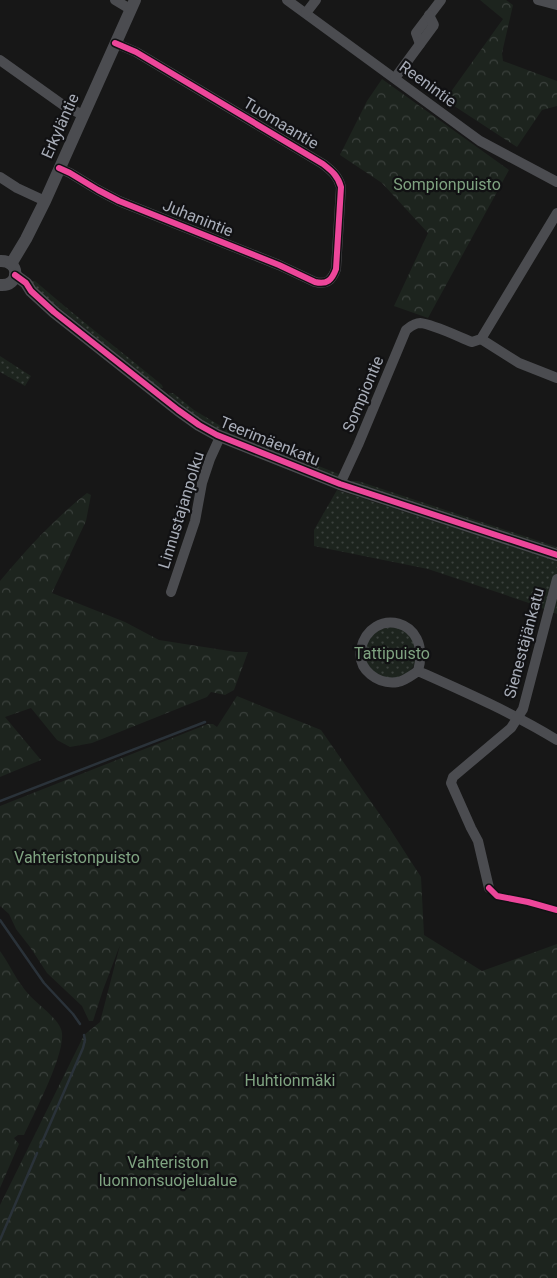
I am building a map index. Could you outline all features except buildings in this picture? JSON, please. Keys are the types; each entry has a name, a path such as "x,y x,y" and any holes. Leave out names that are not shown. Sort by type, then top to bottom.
{"street":[{"path":"115,0 132,4"},
{"name":"Reenintie","path":"287,0 480,141 557,182"},
{"path":"306,13 316,0"},
{"path":"395,78 420,44 416,33 441,0"},
{"path":"538,0 557,5"},
{"name":"Erkyläntie","path":"7,274 45,201 132,4"},
{"name":"Tuomaantie","path":"115,43 136,52 314,158 336,175 341,187 336,269 333,277 329,280"},
{"path":"0,60 63,105 83,115"},
{"name":"Juhanintie","path":"59,168 119,201 279,265 315,282 320,283 329,280"},
{"path":"0,177 17,188 45,201"},
{"path":"557,213 481,339 519,363 557,378"},
{"name":"Teerimäenkatu","path":"7,274 21,290 31,291 54,312 178,410 198,425 220,437 340,484 557,555"},
{"name":"Sompiontie","path":"340,484 406,330 420,323 472,342 481,339"},
{"name":"Linnustajanpolku","path":"171,592 194,521 202,483 220,437"},
{"name":"Sienestäjänkatu","path":"489,888 478,841 470,828 451,783 454,777 512,728 523,709 557,579"},
{"path":"391,622 410,629 416,635 419,643 421,661 418,671 407,679 398,682 386,682 376,679 367,671 361,661 361,649 366,636 381,624 391,622"},
{"path":"418,671 473,695 535,726 557,740"}],"green space":[{"path":"480,0 506,0 513,5 502,53 503,61 557,81 557,106 542,110 517,147 445,100 503,19"},
{"name":"Sompionpuisto","path":"382,79 509,170 428,318 394,306 428,233 382,183 340,155 367,101"},
{"path":"35,281 162,385 163,388 159,388 43,295 30,283"},
{"path":"0,356 31,376 25,386 0,372"},
{"path":"169,393 173,393 194,410 224,428 341,475 337,477 208,425 170,396"},
{"path":"352,481 358,481 557,547 557,551 356,486"},
{"path":"337,490 557,561 557,614 428,569 314,546 314,530"},
{"path":"87,493 91,495 86,521 52,593 125,622 159,640 236,652 248,652 234,690 225,695 211,692 207,697 92,743 70,747 57,740 31,708 5,717 41,760 0,777 0,581 41,535"},
{"name":"Tattipuisto","path":"391,627 405,631 413,639 417,653 413,667 405,675 391,679 377,675 369,667 365,653 369,639 377,631"},
{"name":"Huhtionmäki","path":"237,696 321,730 421,877 424,935 482,971 557,944 557,1278 0,1278 0,1205 84,1035 100,1022 120,945 93,1021 89,1021 82,1006 47,973 16,929 9,914 0,906 0,806 208,724 213,724 217,727"},
{"path":"0,951 25,990 58,1024 61,1029 62,1038 55,1066 42,1098 24,1135 18,1135 14,1138 19,1144 0,1188"}],"waterway":[{"path":"0,801 205,722"},
{"path":"0,920 44,983 80,1024"},
{"path":"40,1147 83,1048 84,1035"},
{"path":"0,1240 37,1153"}],"cycle path":[{"path":"59,168 119,201 279,265 315,282 329,281 336,269 341,187 332,171 136,52 115,43"},
{"path":"15,275 26,283 31,291 54,312 178,410 217,435 340,484 557,555"},
{"path":"489,888 497,896 557,910"}],"park label":[{"name":"Vahteristonpuisto","path":"77,857"},
{"name":"Vahteriston luonnonsuojelualue","path":"168,1171"}]}
